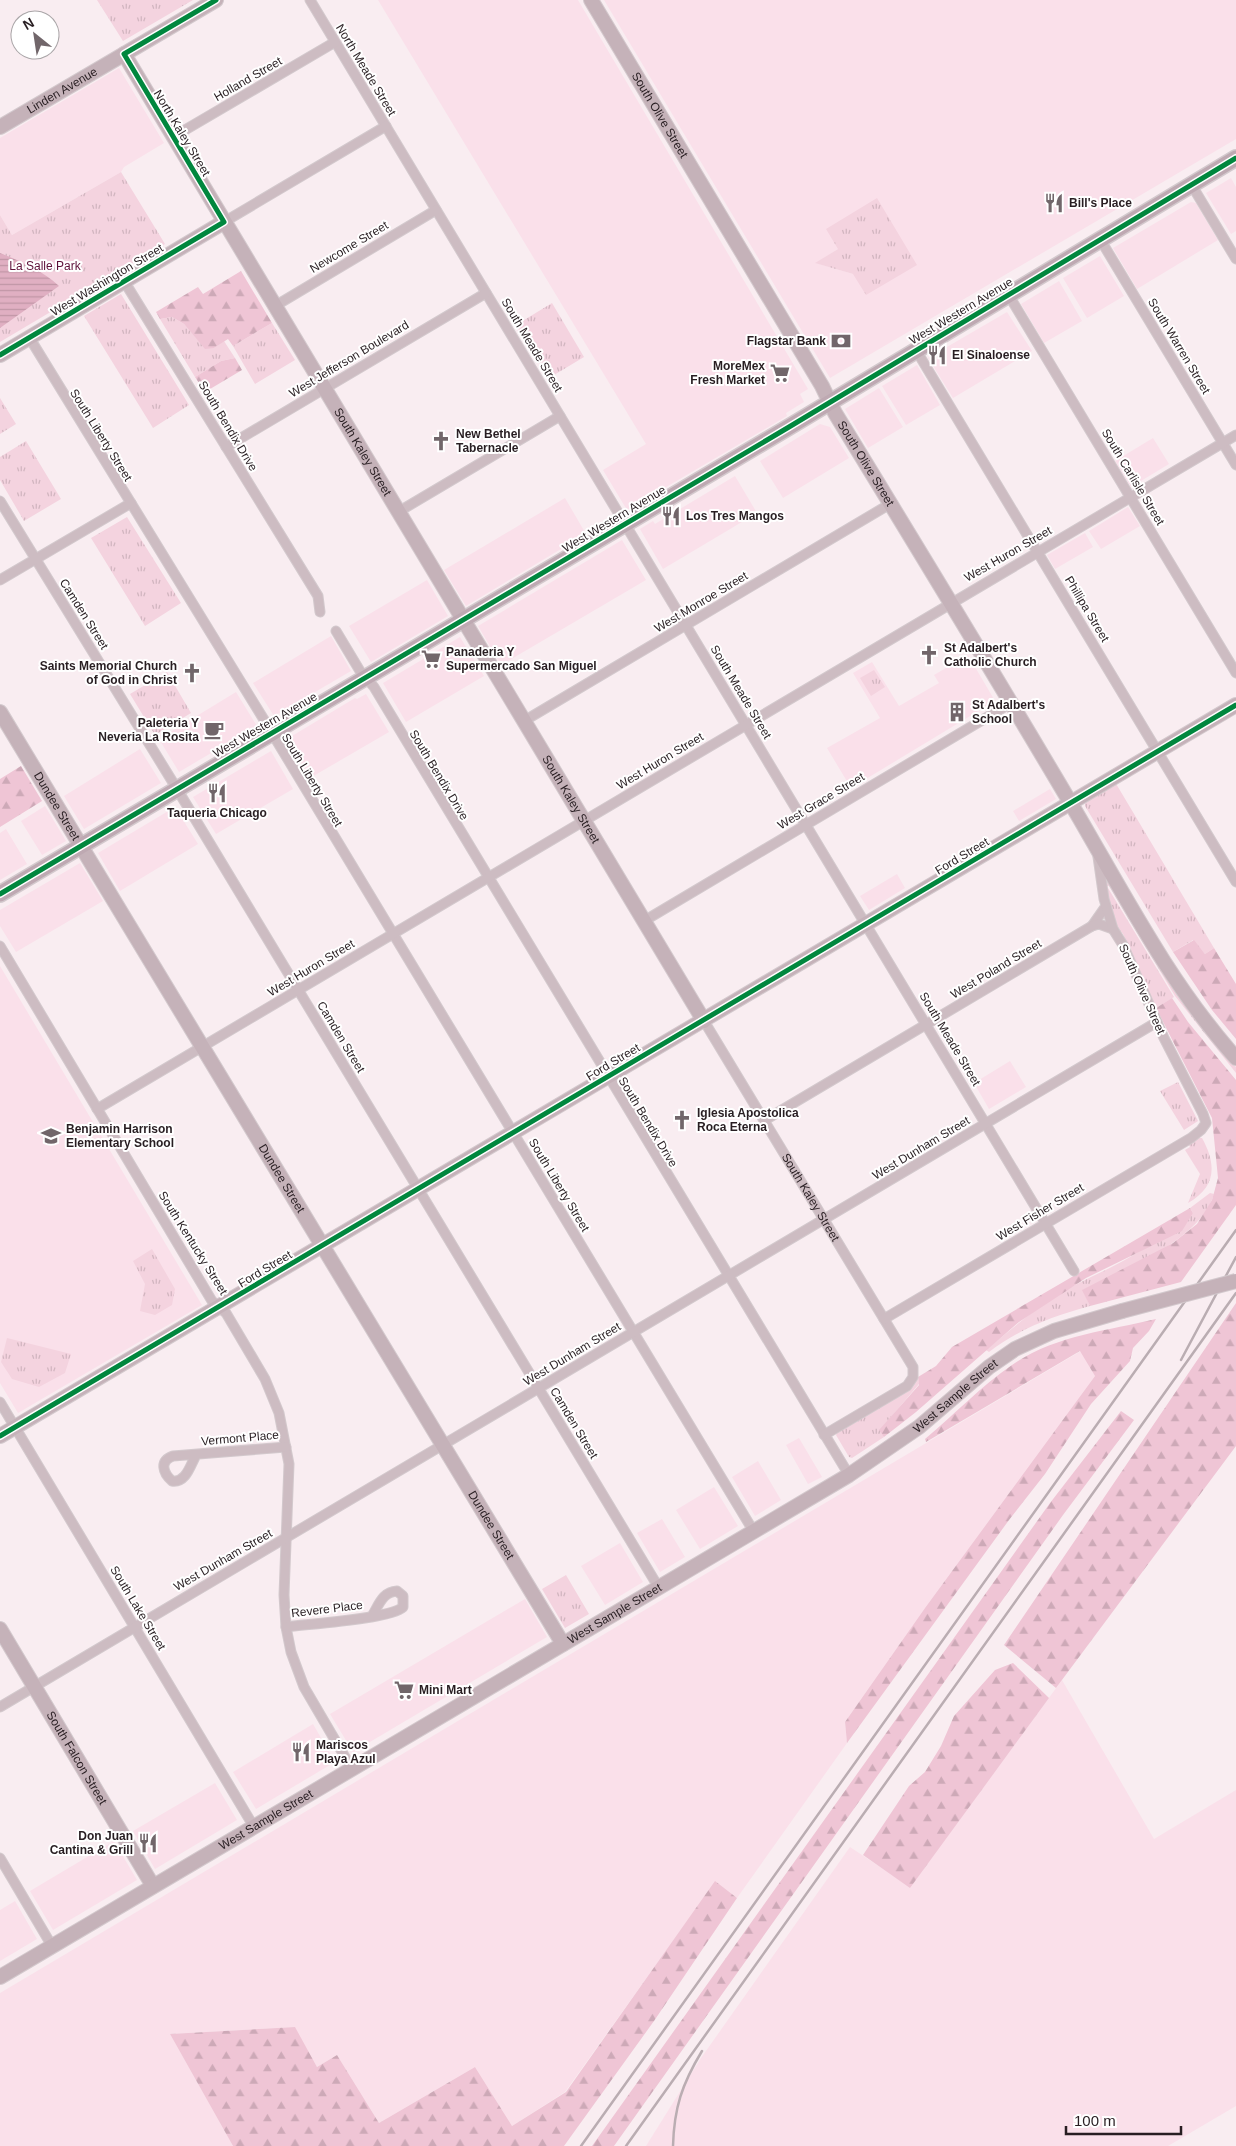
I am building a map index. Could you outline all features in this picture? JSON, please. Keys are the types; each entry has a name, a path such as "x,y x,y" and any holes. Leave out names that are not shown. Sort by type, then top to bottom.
{"main road":[{"name":"West Western Avenue","path":"0,894 830,402 1236,158"}],"street":[{"name":"Linden Avenue","path":"0,127 216,0"},
{"name":"North Meade Street","path":"310,0 386,126"},
{"name":"South Olive Street","path":"590,0 1186,997 1209,1028 1236,1058"},
{"name":"Holland Street","path":"173,137 335,42"},
{"name":"North Kaley Street","path":"124,54 224,222"},
{"name":"South Meade Street","path":"386,126 1074,1271"},
{"name":"West Washington Street","path":"0,355 386,126"},
{"path":"1191,184 1236,259"},
{"name":"Newcome Street","path":"275,306 436,210"},
{"name":"South Kaley Street","path":"224,222 913,1367 913,1377 907,1386 824,1434"},
{"name":"South Warren Street","path":"1100,239 1236,465"},
{"name":"South Bendix Drive","path":"124,281 318,596 320,612"},
{"name":"West Jefferson Boulevard","path":"226,447 486,293"},
{"name":"South Carlisle Street","path":"1008,294 1236,673"},
{"name":"South Liberty Street","path":"29,337 272,733 754,1532"},
{"name":"Phillipa Street","path":"916,350 1236,882"},
{"path":"398,512 560,416"},
{"name":"West Huron Street","path":"97,1109 1236,435"},
{"name":"Camden Street","path":"0,501 177,789 659,1588"},
{"path":"0,580 131,503"},
{"name":"West Monroe Street","path":"524,721 890,504"},
{"name":"South Bendix Drive","path":"336,631 366,678 374,687 849,1475"},
{"name":"West Grace Street","path":"644,921 1011,703"},
{"name":"Ford Street","path":"0,1436 1236,705"},
{"name":"Dundee Street","path":"0,712 563,1644"},
{"name":"South Olive Street","path":"1097,848 1106,906 1113,929 1123,945 1156,1022 1206,1123"},
{"path":"1092,926 1106,906"},
{"path":"1092,926 1099,924 1113,929"},
{"name":"West Poland Street","path":"765,1120 1092,926"},
{"name":"South Kentucky Street","path":"0,946 212,1301 226,1312 265,1379 279,1413 288,1464 284,1596 286,1627 291,1652 304,1687 352,1769"},
{"name":"West Dunham Street","path":"0,1707 1156,1022"},
{"name":"West Fisher Street","path":"884,1319 1191,1138 1206,1123"},
{"name":"West Sample Street","path":"0,1977 849,1475 919,1427 989,1368 1015,1349 1062,1328 1236,1281"},
{"name":"South Lake Street","path":"0,1402 254,1827"},
{"name":"Vermont Place","path":"196,1455 286,1447"},
{"name":"Revere Place","path":"286,1627 372,1616"},
{"name":"South Falcon Street","path":"0,1629 153,1886"},
{"path":"0,1858 52,1946"}],"shaded area":[{"path":"378,0 578,0 808,389 800,394 804,402 786,413 787,416 627,510 603,470 646,444"},
{"path":"604,0 1236,0 1236,139 830,378","holes":["838,249 853,274 816,263"]},
{"path":"119,68 164,143 124,167 121,172 12,235 0,215 0,138"},
{"path":"1231,178 1236,187 1236,231 1231,234 1206,193"},
{"path":"1191,202 1196,203 1218,240 1137,289 1113,248"},
{"path":"0,253 39,271 59,286 0,328"},
{"path":"1100,256 1124,296 1087,318 1063,278"},
{"path":"1059,281 1082,321 1044,343 1021,304"},
{"path":"1007,312 1032,351 953,398 928,358"},
{"path":"917,365 940,405 906,425 882,386"},
{"path":"879,388 903,427 868,448 845,409"},
{"path":"820,424 830,427 849,458 783,498 760,461"},
{"path":"1153,438 1169,464 1131,487 1115,461"},
{"path":"735,476 757,513 663,569 640,529 653,521 655,524"},
{"path":"565,498 586,534 466,606 444,570"},
{"path":"1128,507 1140,526 1101,549 1089,531"},
{"path":"1085,533 1093,547 1055,569 1047,555"},
{"path":"622,540 646,580 501,665 478,626"},
{"path":"427,580 448,616 371,662 349,626"},
{"path":"331,636 351,671 274,716 253,683"},
{"path":"460,637 484,676 406,722 383,683"},
{"path":"968,655 995,701 851,788 827,748 880,718 853,673 872,662 899,706 939,683 934,675"},
{"path":"236,692 257,726 179,772 159,739"},
{"path":"366,694 389,732 310,778 287,739 355,698 357,699"},
{"path":"140,749 161,783 84,829 64,796"},
{"path":"271,751 293,789 216,834 193,797"},
{"path":"1050,789 1056,799 1019,821 1013,811"},
{"path":"45,806 66,841 42,855 21,821"},
{"path":"175,807 198,844 120,891 98,853"},
{"path":"6,829 27,864 0,880 0,833"},
{"path":"80,863 103,901 16,952 0,926 0,910"},
{"path":"897,874 905,888 869,910 860,896"},
{"name":"Benjamin Harrison Elementary School","path":"0,966 202,1305 18,1413 0,1383"},
{"path":"1010,1061 1026,1087 989,1109 974,1083"},
{"path":"1081,1351 1095,1376 925,1608 845,1722 847,1743 737,1898 715,1882 565,2092 512,2126 475,2067 379,2123 337,2055 317,2067 294,2027 170,2034 233,2146 0,2146 0,1993"},
{"path":"799,1438 822,1477 808,1484 786,1445"},
{"path":"758,1461 781,1500 755,1516 732,1477"},
{"path":"714,1487 738,1526 700,1549 676,1510"},
{"path":"662,1519 685,1557 660,1572 637,1533"},
{"path":"620,1543 643,1582 605,1605 581,1566"},
{"path":"525,1599 547,1637 353,1752 330,1714"},
{"path":"1062,1680 1154,1839 1236,1790 1236,2106 1168,2146 646,2146 701,2058 850,1847 910,1887"},
{"path":"313,1724 335,1762 256,1809 233,1772"},
{"path":"215,1783 237,1820 155,1869 133,1831"},
{"path":"114,1841 137,1880 53,1930 30,1891"},
{"path":"15,1901 37,1939 0,1961 0,1910"}],"green space":[{"path":"97,0 193,0 123,41"},
{"name":"La Salle Park","path":"121,172 165,244 0,342 0,215 12,235"},
{"path":"877,198 917,265 866,295 853,274 815,263 838,249 826,229"},
{"path":"241,271 272,323 233,346 228,339 214,348 205,349 184,324 172,317 160,319 156,312 198,287 203,294"},
{"path":"121,294 189,405 153,428 84,316"},
{"path":"552,303 584,357 549,378 516,325"},
{"path":"172,317 184,324 205,348 214,348 224,341 235,358 221,361 195,377 160,319"},
{"path":"272,323 295,360 255,384 233,346"},
{"path":"235,358 242,370 205,392 195,377 221,361"},
{"path":"0,398 16,424 0,434"},
{"path":"26,441 61,499 24,521 0,480 0,457"},
{"path":"127,517 181,603 145,626 91,538"},
{"path":"874,670 885,687 871,696 860,678"},
{"path":"167,672 191,713 155,735 130,694"},
{"path":"21,766 42,801 0,827 0,779"},
{"path":"1115,782 1214,948 1205,954 1193,940 1173,952 1085,806 1085,800"},
{"path":"1104,871 1196,1019 1236,1067 1236,1073 1175,996 1109,886 1105,886"},
{"path":"1106,888 1108,888 1174,997 1156,1008 1123,934 1116,925"},
{"path":"1194,940 1205,954 1214,948 1236,984 1236,1039 1212,1010 1173,952"},
{"path":"1172,998 1188,1022 1236,1080 1236,1205 1181,1282 1090,1306 1082,1290 1173,1243 1197,1224 1212,1200 1218,1178 1212,1118 1156,1008"},
{"path":"1178,1082 1198,1121 1184,1130 1160,1091"},
{"path":"1197,1138 1202,1138 1207,1148 1212,1166 1211,1175 1209,1183 1204,1190 1188,1203 1200,1174 1185,1150 1190,1147 1188,1143"},
{"path":"1210,1193 1214,1194 1206,1211 1193,1226 1177,1239 1139,1263 1083,1290 1090,1306 1037,1324 989,1352 986,1350 1056,1296 1121,1262 1155,1241 1193,1213 1190,1208"},
{"path":"1190,1208 1193,1213 1182,1231 1086,1278 1019,1322 916,1412 884,1437 879,1430 919,1385 918,1377 936,1366 952,1347"},
{"path":"152,1249 175,1289 172,1305 155,1315 140,1311 145,1284 133,1261"},
{"path":"1236,1303 1236,1446 1056,1688 1004,1645"},
{"path":"1156,1319 1149,1331 1133,1348 1130,1361 1091,1404 1045,1474 1009,1520 847,1743 845,1722 925,1608 1095,1376 1080,1351 926,1442 925,1439 989,1382 1029,1355 1064,1340"},
{"path":"7,1338 71,1354 65,1373 39,1387 12,1379 1,1362"},
{"path":"918,1377 919,1384 880,1430 884,1437 852,1458 849,1457 836,1435 837,1433 907,1391"},
{"path":"1121,1411 1134,1420 1063,1515 614,2146 592,2146 1050,1503"},
{"path":"566,1575 589,1614 565,1628 542,1589"},
{"path":"1013,1663 1049,1698 910,1888 863,1855 909,1786 925,1772 941,1746 954,1716 995,1670"},
{"path":"715,1881 737,1898 654,2021 564,2146 233,2146 170,2034 295,2027 317,2067 337,2055 379,2123 475,2067 512,2126 566,2092"}],"railway":[{"path":"581,2146 1236,1230"},
{"path":"1181,1360 1236,1257"},
{"path":"626,2146 1236,1293"},
{"path":"673,2146 675,2120 680,2097 689,2074 702,2051"}],"cycle path":[{"path":"0,355 224,222 124,54 216,0"},
{"path":"0,894 789,427 1236,158"},
{"path":"0,1436 1236,705"}],"place":[{"name":"Bill's Place","path":"1054,203"},
{"name":"Flagstar Bank","path":"841,341"},
{"name":"El Sinaloense","path":"937,355"},
{"name":"MoreMex Fresh Market","path":"780,373"},
{"name":"New Bethel Tabernacle","path":"441,441"},
{"name":"Los Tres Mangos","path":"671,516"},
{"name":"St Adalbert's Catholic Church","path":"929,655"},
{"name":"Panaderia Y Supermercado San Miguel","path":"431,659"},
{"name":"Saints Memorial Church of God in Christ","path":"192,673"},
{"name":"St Adalbert's School","path":"957,712"},
{"name":"Paleteria Y Neveria La Rosita","path":"214,730"},
{"name":"Taqueria Chicago","path":"217,793"},
{"name":"Iglesia Apostolica Roca Eterna","path":"682,1120"},
{"name":"Benjamin Harrison Elementary School","path":"51,1136"},
{"name":"Mini Mart","path":"404,1690"},
{"name":"Mariscos Playa Azul","path":"301,1752"},
{"name":"Don Juan Cantina & Grill","path":"148,1843"}]}
